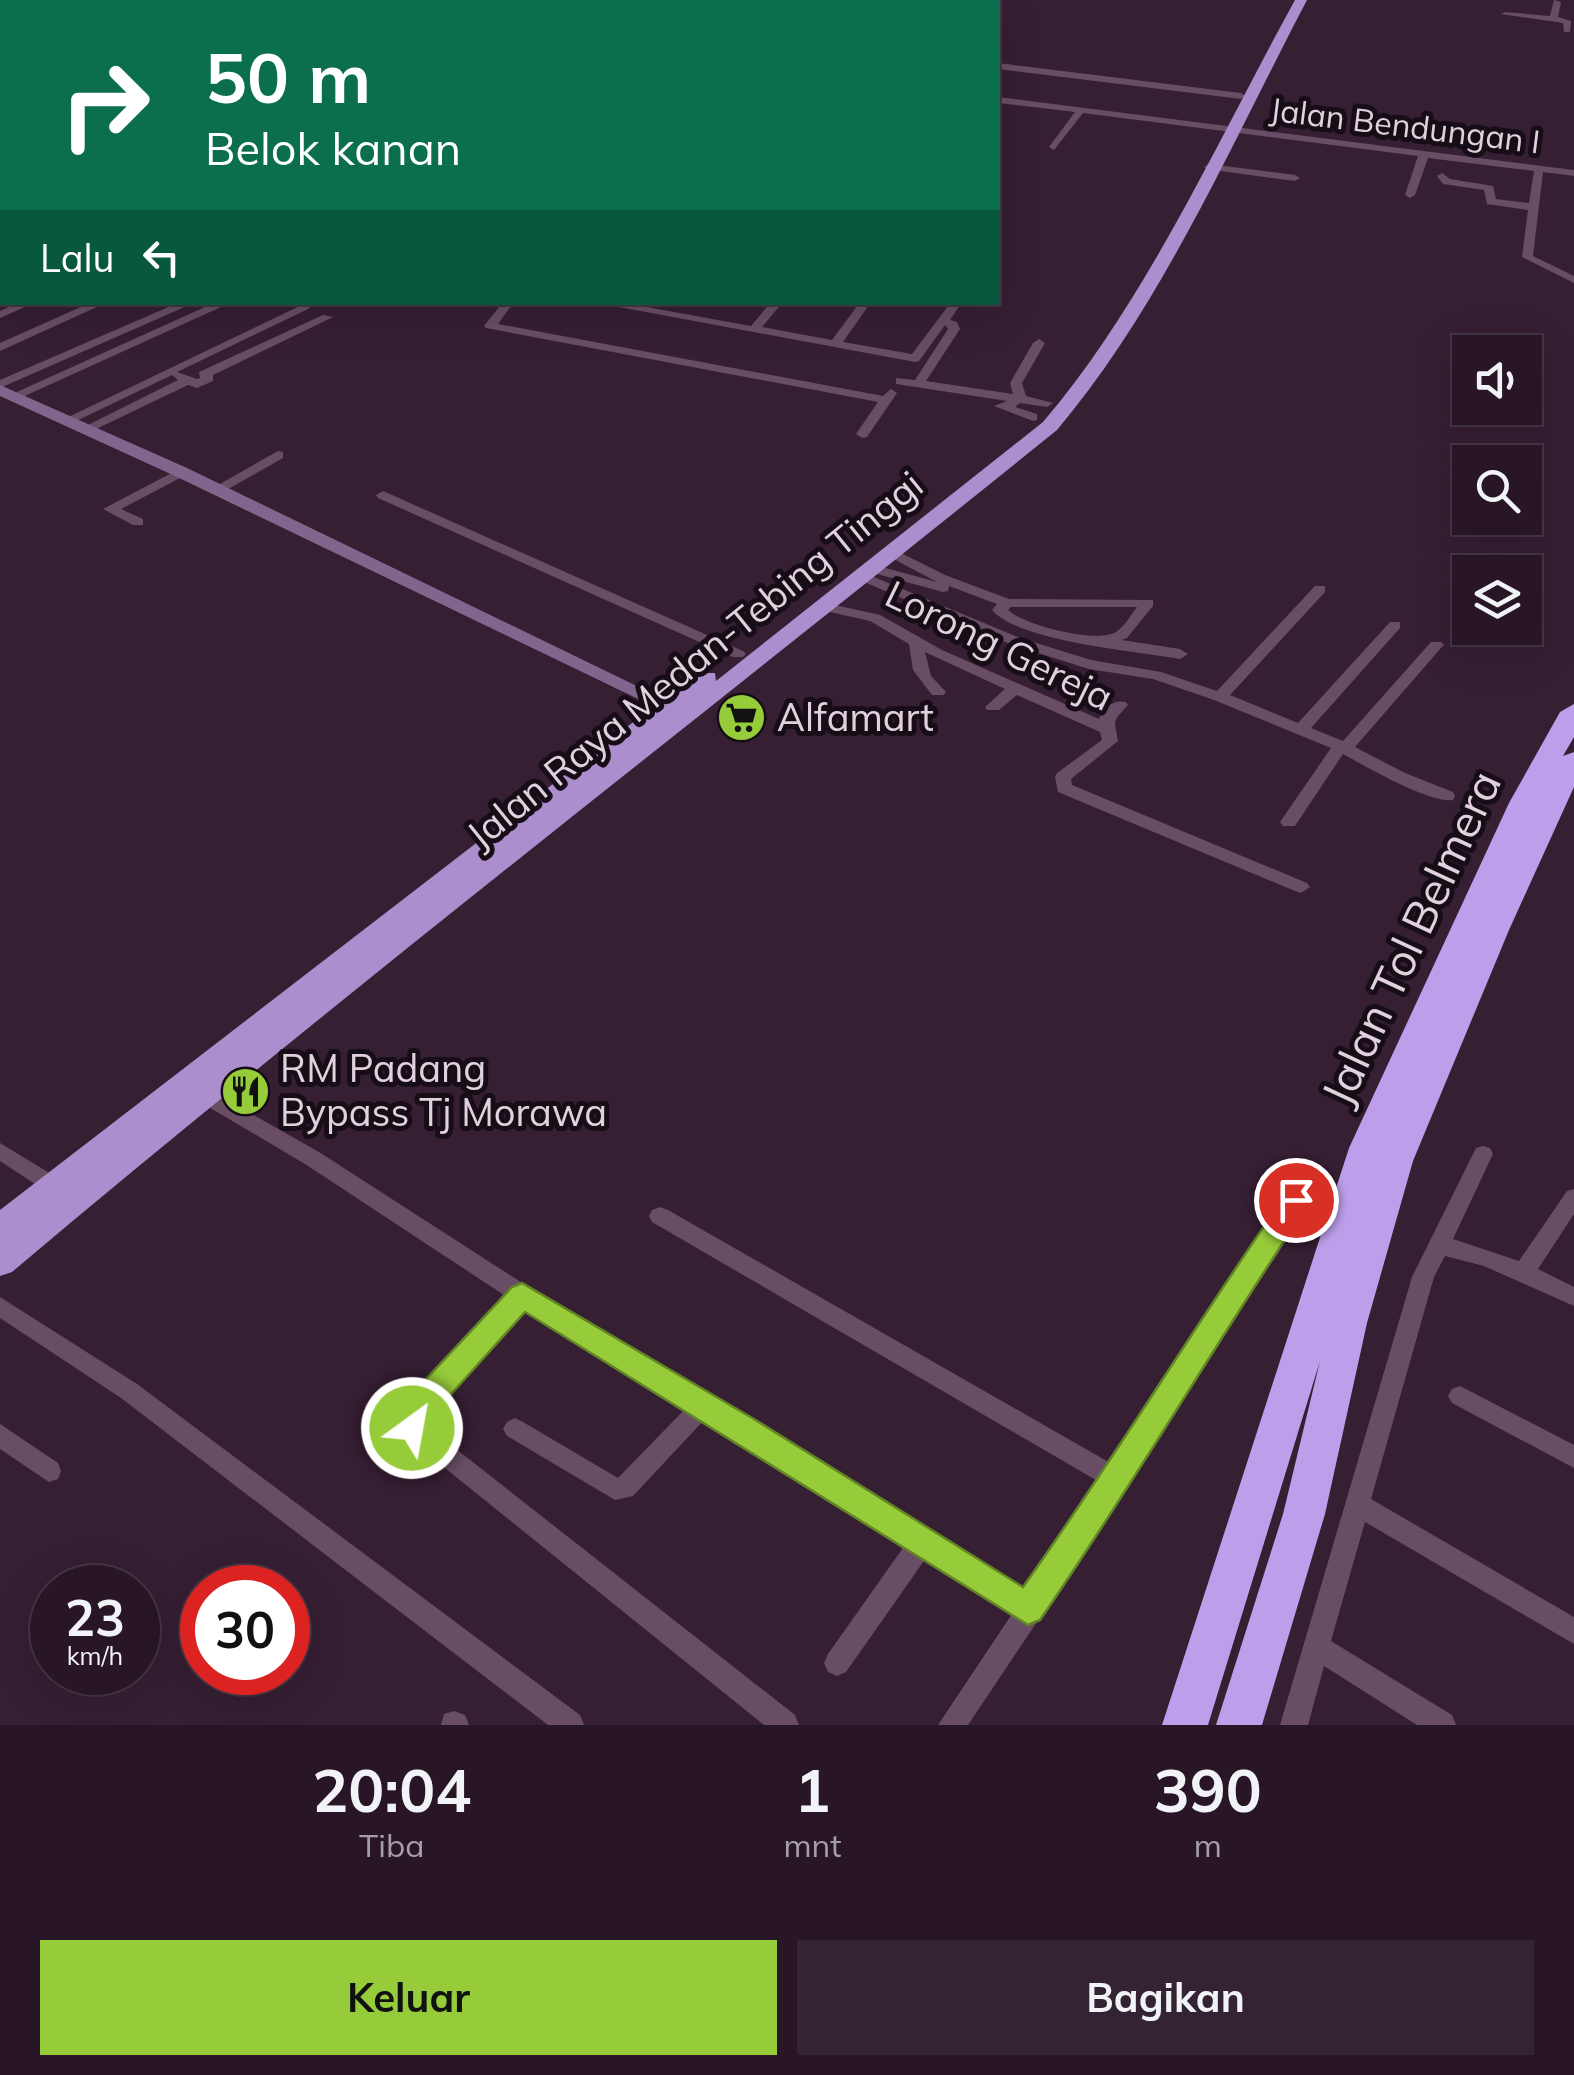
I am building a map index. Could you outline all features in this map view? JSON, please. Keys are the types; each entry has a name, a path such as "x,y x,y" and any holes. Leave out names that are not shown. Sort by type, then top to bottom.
{"highway":[{"name":"Jalan Raya Medan-Tebing Tinggi","path":"0,1229 668,706 941,501 1050,426 1077,397 1145,290 1240,96 1293,0"},
{"name":"Jalan Raya Medan-Tebing Tinggi","path":"0,1262 202,1094 875,566 1040,410 1069,380 1227,129 1301,0"},
{"name":"Jalan Tol Belmera","path":"1185,1725 1368,1148 1523,803 1574,712"},
{"name":"Jalan Tol Belmera","path":"1240,1725 1304,1514 1348,1323 1395,1161 1493,930 1546,812 1574,761"}],"main road":[{"path":"5,390 668,706"}],"street":[{"path":"1544,0 1560,1 1554,19"},
{"path":"1504,14 1568,21 1568,30"},
{"path":"1000,66 1240,96"},
{"name":"Jalan Bendungan I","path":"1000,100 1574,173"},
{"path":"1054,146 1081,110"},
{"path":"1410,194 1424,154"},
{"path":"1209,166 1295,178"},
{"path":"1539,168 1527,257 1574,280"},
{"path":"1442,176 1447,182 1489,188 1490,202 1533,207"},
{"path":"0,315 24,305"},
{"path":"0,347 97,305"},
{"path":"5,390 185,305"},
{"path":"5,390 218,305"},
{"path":"507,305 490,326 893,390 1012,403"},
{"path":"621,305 934,360"},
{"path":"682,317 694,305"},
{"path":"754,330 775,305"},
{"path":"835,344 864,305"},
{"path":"862,434 955,305"},
{"path":"66,421 304,307"},
{"path":"92,432 197,384 209,378 203,375 327,317"},
{"path":"918,384 954,329 953,324 942,322"},
{"path":"1012,403 1020,393 1016,384 1040,343"},
{"path":"168,372 191,384"},
{"path":"893,390 918,384 1040,410"},
{"path":"218,489 278,455"},
{"path":"138,522 110,508 182,472"},
{"path":"383,495 738,654"},
{"path":"875,566 936,581"},
{"path":"875,566 936,581 1003,606 1148,603 1122,636 1108,640"},
{"path":"875,566 1032,646 1090,664 1156,675 1220,698 1447,796"},
{"path":"1220,698 1320,589"},
{"name":"Lorong Gereja","path":"826,606 874,618 917,643 1104,726 1112,734 1110,742 1063,777 1064,788 1301,888"},
{"path":"1003,606 1010,620 1034,630 1180,654"},
{"path":"1300,730 1395,626"},
{"path":"917,643 917,665 924,681 938,692"},
{"path":"1289,822 1324,764 1436,645"},
{"path":"993,707 1017,686"},
{"path":"1104,726 1109,713 1120,705"},
{"path":"202,1094 312,1158 522,1295 1028,1609"},
{"path":"0,1151 54,1186"},
{"path":"1294,1725 1423,1277 1483,1154"},
{"path":"952,1725 1227,1302 1312,1182"},
{"path":"1524,1273 1574,1197"},
{"path":"660,1216 1116,1478"},
{"path":"1439,1246 1524,1273 1574,1298"},
{"path":"522,1295 411,1416 412,1428 786,1725"},
{"path":"0,1306 129,1391 570,1725"},
{"path":"1460,1396 1574,1456"},
{"path":"515,1428 616,1488 624,1488 704,1405"},
{"path":"0,1435 49,1471"},
{"path":"1357,1504 1574,1631"},
{"path":"836,1663 922,1542"},
{"path":"1316,1646 1442,1725"}],"place":[{"name":"Alfamart","path":"742,718"},
{"name":"RM Padang Bypass Tj Morawa","path":"245,1091"}],"route":[{"path":"412,1428 411,1416 522,1295 743,1428 1028,1609 1094,1514 1296,1200"}]}
